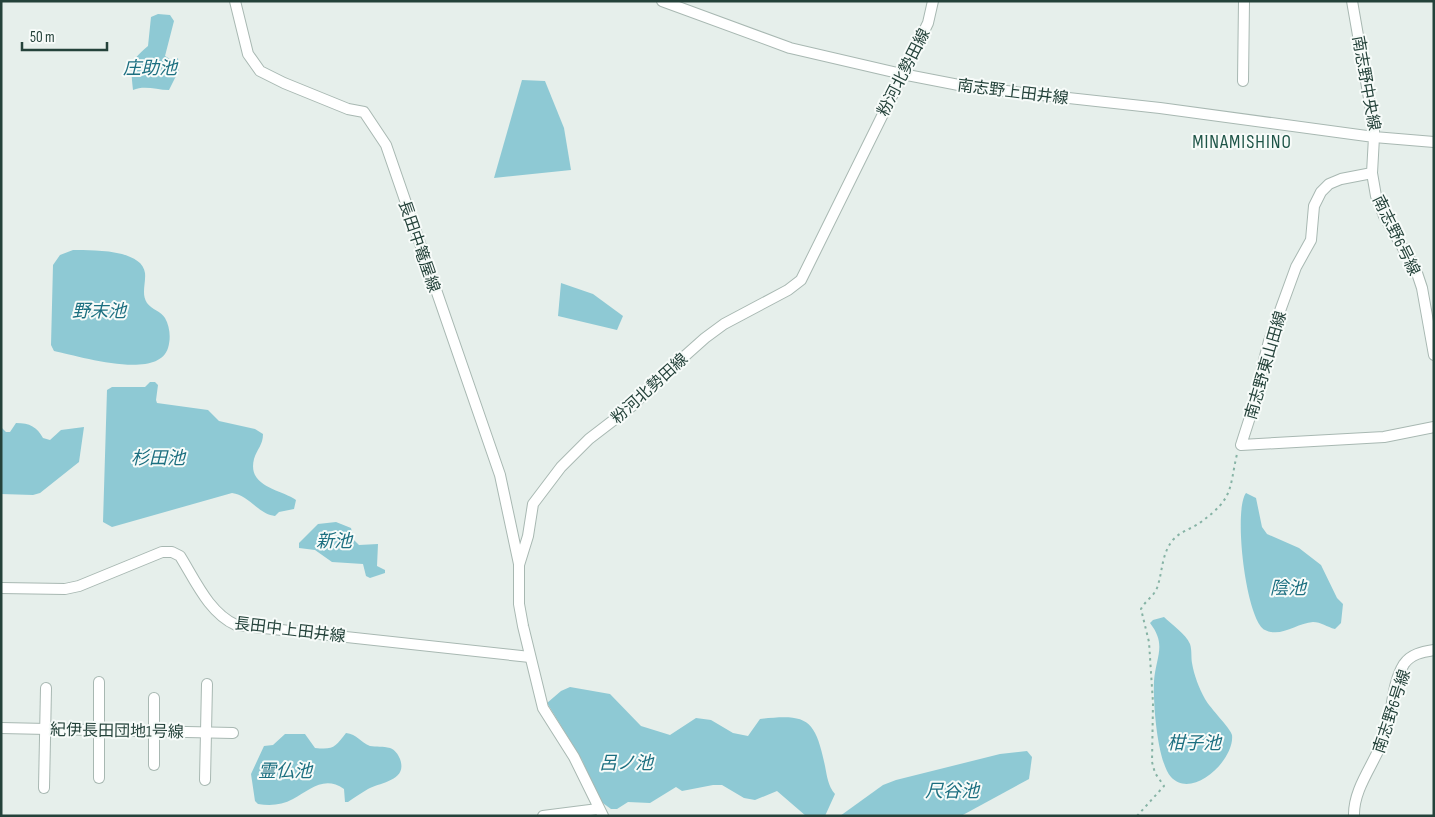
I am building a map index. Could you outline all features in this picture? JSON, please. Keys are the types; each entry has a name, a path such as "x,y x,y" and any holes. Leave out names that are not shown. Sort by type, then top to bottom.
{"street":[{"name":"長田中篭屋線","path":"235,1 248,54 260,71 284,84 339,106 364,112 386,145 500,475 519,565"},
{"name":"南志野上田井線","path":"662,1 790,48 902,74 969,87 1160,108 1374,137"},
{"name":"粉河北勢田線","path":"600,812 574,758 543,708 530,657 520,604 519,565 528,536 533,504 561,467 590,439 632,406 705,338 724,324 788,290 801,280 928,23 933,1"},
{"path":"1243,82 1244,1"},
{"name":"南志野中央線","path":"1352,1 1374,127 1374,137 1434,142"},
{"path":"1372,173 1374,137"},
{"name":"南志野6号線","path":"1372,173 1376,196 1384,216 1416,270 1422,288 1434,355"},
{"name":"南志野東山田線","path":"1372,173 1341,179 1329,184 1320,192 1314,206 1311,240 1296,267 1269,341 1262,368 1260,386 1241,445 1384,437 1434,427"},
{"name":"長田中上田井線","path":"1,588 65,589 79,586 162,552 172,552 180,556 214,610 224,620 236,625 530,657"},
{"name":"南志野6号線","path":"1354,816 1358,793 1379,752 1386,732 1400,672 1412,656 1434,650"},
{"path":"98,778 99,682"},
{"path":"206,780 207,684"},
{"path":"44,788 46,688"},
{"path":"154,698 154,765"},
{"name":"紀伊長田団地1号線","path":"1,728 233,733"},
{"path":"543,816 600,812"}],"path":[{"path":"1136,816 1164,786 1155,773 1152,762 1153,703 1149,642 1141,609 1156,591 1164,554 1173,540 1184,530 1200,523 1227,498 1241,445"}],"water":[{"name":"庄助池","path":"158,14 170,15 174,21 165,56 173,61 178,58 179,70 169,90 146,88 133,90 132,65 148,46 151,17"},
{"path":"522,80 545,81 564,128 571,170 494,178"},
{"name":"野末池","path":"73,250 115,252 135,259 142,265 145,273 145,300 167,321 170,333 168,348 161,358 149,363 134,365 117,364 54,351 51,345 53,265 60,255"},
{"path":"561,283 593,294 623,316 617,330 558,316"},
{"name":"杉田池","path":"150,382 155,382 158,385 157,403 208,410 219,421 255,429 263,434 254,459 253,468 255,476 266,486 296,500 294,509 279,512 275,516 269,515 244,497 232,493 112,527 103,522 107,390 112,387 145,387"},
{"path":"16,423 33,426 43,438 50,440 61,430 84,427 79,462 40,493 33,495 1,494 1,427 6,432 10,432"},
{"name":"陰池","path":"1246,493 1256,498 1262,527 1267,534 1299,548 1321,565 1337,598 1343,604 1341,623 1335,629 1313,622 1283,631 1271,632 1265,630 1258,622 1247,587 1241,541 1242,503"},
{"name":"新池","path":"336,522 351,528 354,540 359,545 378,544 377,566 385,570 385,573 370,578 366,576 363,564 332,562 315,550 299,548 299,543 318,524"},
{"name":"柑子池","path":"1164,617 1188,640 1191,646 1194,672 1201,690 1208,703 1232,735 1227,755 1220,765 1210,774 1190,784 1180,783 1171,777 1166,769 1159,745 1154,703 1154,681 1159,644 1150,623 1153,620"},
{"name":"呂ノ池","path":"570,687 610,694 641,726 670,735 696,718 711,720 733,733 748,736 760,719 789,717 799,719 812,729 817,738 828,781 835,794 825,816 806,816 777,791 755,800 744,798 722,785 682,791 676,787 650,803 628,802 617,809 611,809 600,801 582,760 547,703 561,691"},
{"name":"霊仏池","path":"346,733 353,735 370,746 387,747 393,750 400,759 400,772 397,776 392,780 368,789 348,802 345,802 344,789 330,783 317,785 281,804 263,805 255,801 251,774 264,746 273,745 285,734 305,734 315,748 330,748"},
{"name":"尺谷池","path":"1027,751 1032,757 1029,779 961,816 840,816 883,785 896,780 1000,754"}],"district":[{"name":"MINAMISHINO","path":"1242,141"}]}
